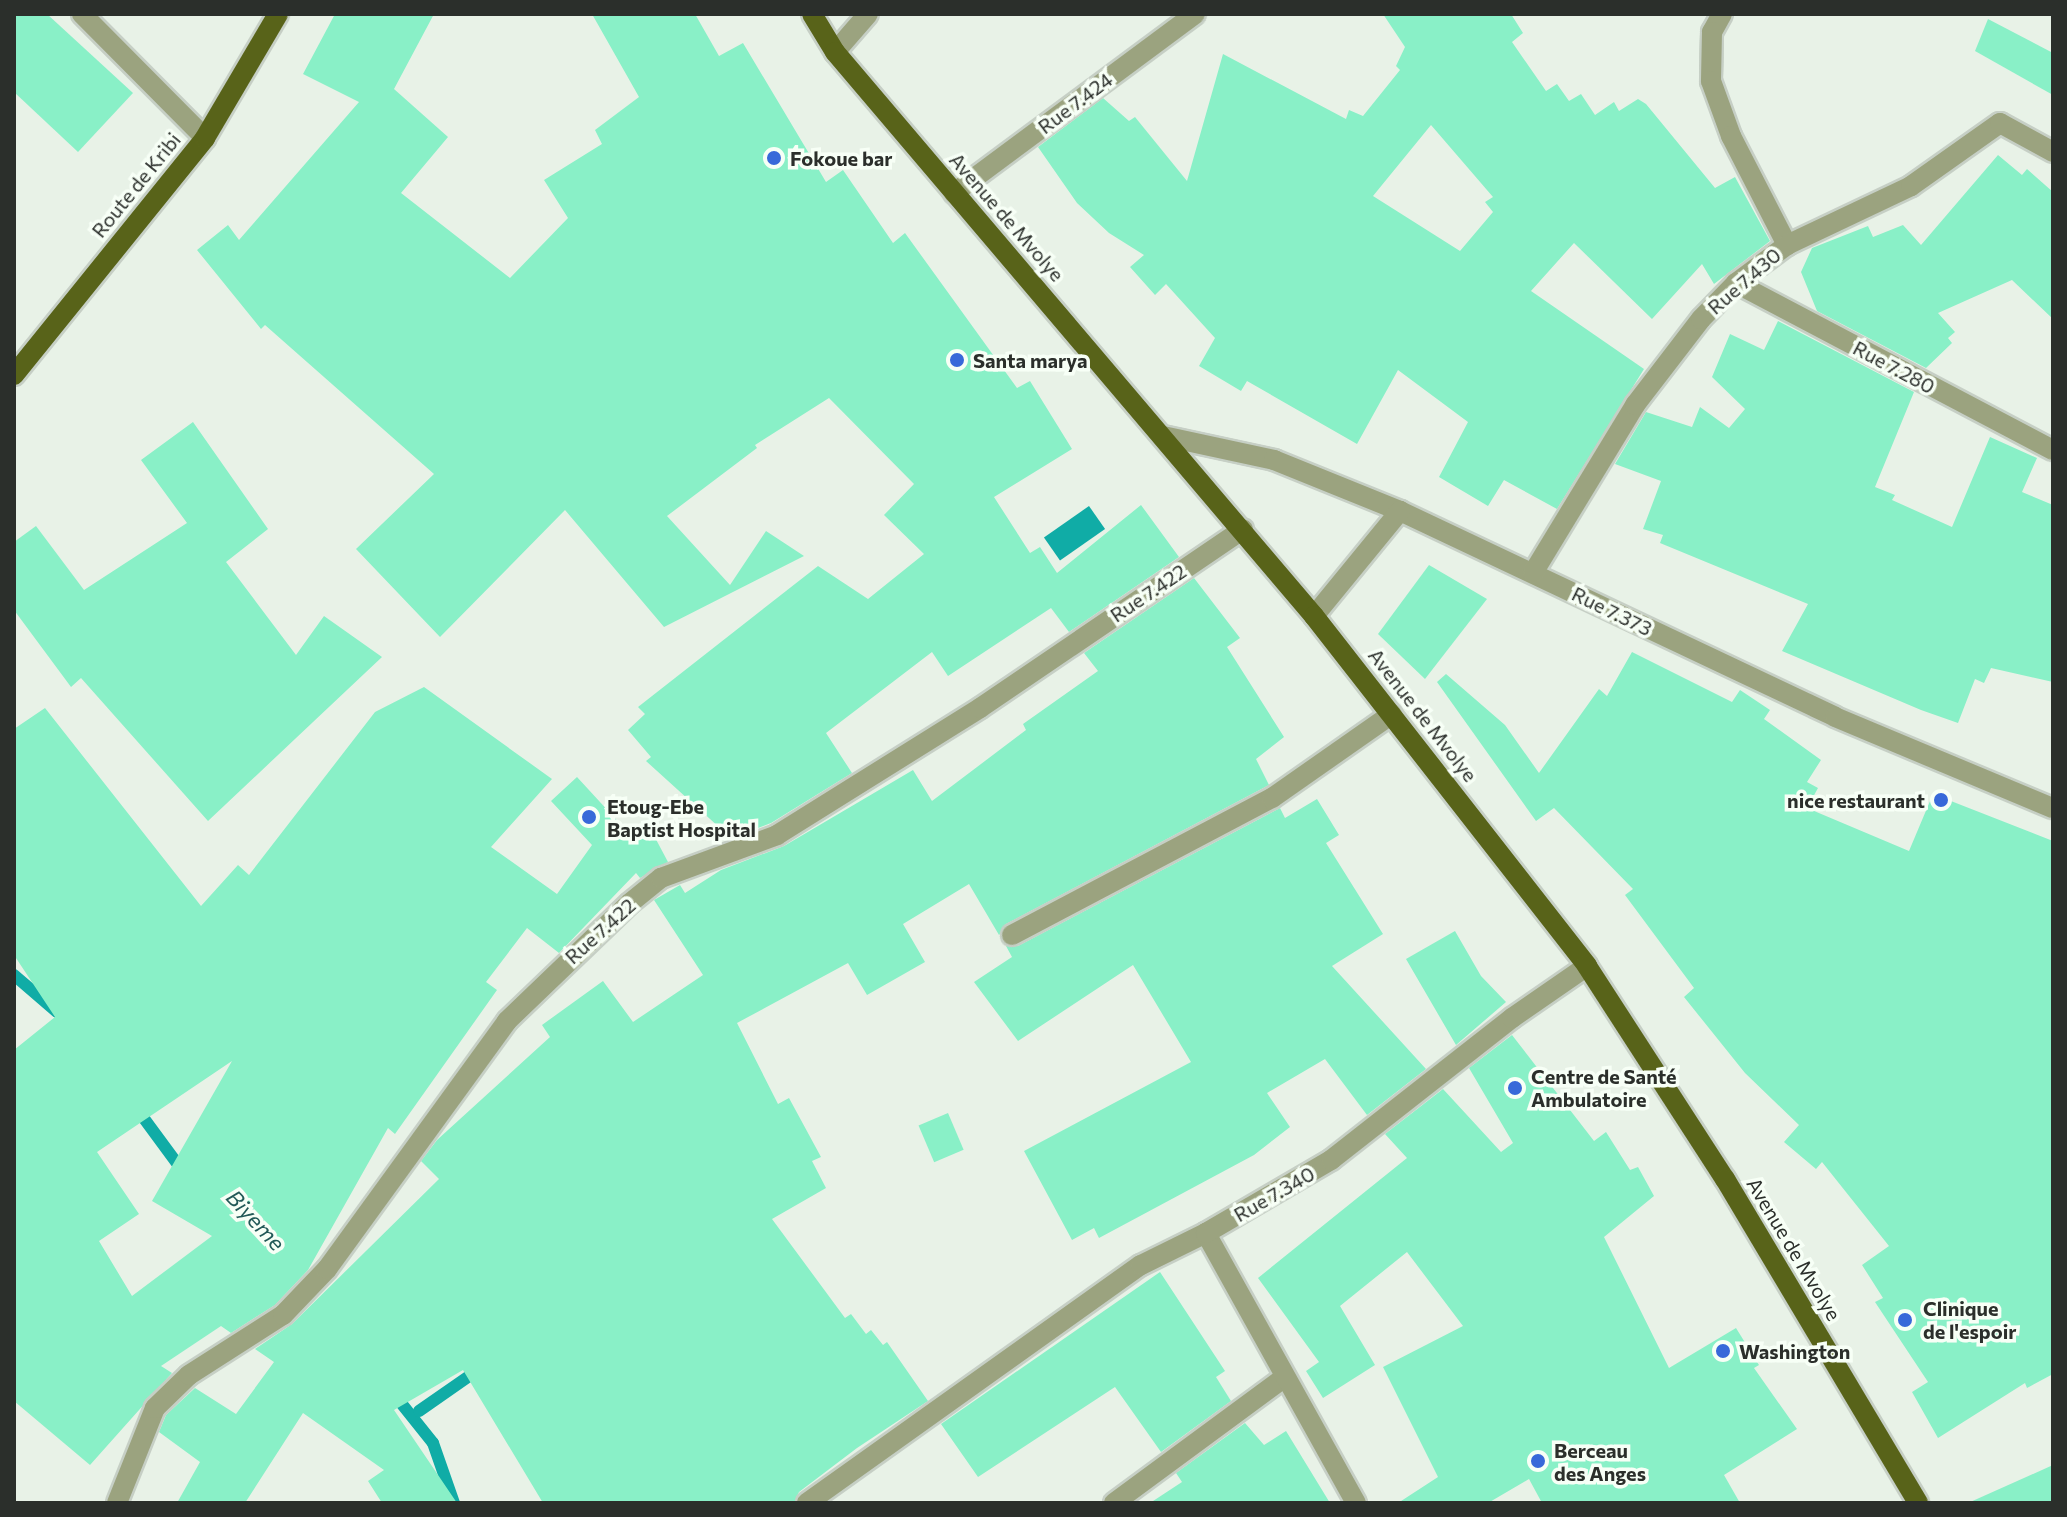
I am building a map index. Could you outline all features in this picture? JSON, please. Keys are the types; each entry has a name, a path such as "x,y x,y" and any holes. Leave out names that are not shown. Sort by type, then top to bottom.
{"main road":[{"name":"Route de Kribi","path":"14,375 205,138 278,14"},
{"name":"Avenue de Mvolye","path":"812,14 835,52 1314,616 1587,966 1725,1179 1918,1503"}],"street":[{"path":"82,14 205,138"},
{"path":"835,52 868,14"},
{"name":"Rue 7.424","path":"954,193 1195,14"},
{"path":"1722,14 1712,32 1711,81 1731,136 1787,245"},
{"name":"Rue 7.430","path":"1533,573 1635,405 1701,319 1736,283 1787,245 1911,186 2000,123 2053,152"},
{"name":"Rue 7.280","path":"1736,283 2053,450"},
{"name":"Rue 7.373","path":"1163,436 1274,460 1400,511 1835,717 2053,808"},
{"path":"1314,616 1400,511"},
{"name":"Rue 7.422","path":"117,1503 155,1408 189,1375 283,1315 327,1269 507,1021 661,878 777,835 980,708 1243,529"},
{"path":"1012,935 1272,798 1392,714"},
{"name":"Rue 7.340","path":"807,1503 1141,1265 1206,1233 1331,1160 1512,1018 1587,966"},
{"path":"1206,1233 1356,1503"},
{"path":"1114,1503 1285,1377"}],"water":[{"path":"1089,506 1105,529 1060,560 1044,538"}],"building":[{"path":"14,14 47,14 133,93 78,152 14,92"},
{"path":"335,14 434,14 394,89 448,137 401,193 510,278 568,218 544,180 602,144 595,130 639,97 592,14 695,14 719,56 743,43 826,182 843,170 893,243 905,233 1017,388 1030,381 1072,449 994,497 1030,553 1040,547 1057,573 1141,505 1179,557 1069,632 1051,608 948,676 932,652 826,733 852,773 771,823 731,838 646,761 651,757 628,730 645,714 638,707 818,566 868,599 924,554 884,515 914,484 829,398 755,445 757,448 667,516 730,585 766,531 804,556 664,627 565,510 440,637 356,549 434,474 265,325 261,329 197,250 228,225 239,240 359,102 303,74"},
{"path":"1383,14 1511,14 1523,33 1512,42 1546,91 1557,84 1569,101 1581,94 1595,115 1614,102 1619,111 1638,99 1646,104 1715,188 1735,177 1770,241 1714,284 1702,264 1652,319 1574,243 1531,291 1644,369 1557,509 1504,480 1488,506 1439,477 1468,422 1398,370 1357,444 1247,381 1241,391 1199,366 1215,338 1166,284 1155,295 1130,267 1144,255 1109,233 1077,203 1038,147 1103,98 1129,121 1135,117 1187,181 1223,54 1346,119 1349,110 1363,116 1400,70 1396,66 1405,47","holes":["1431,125 1493,197 1485,202 1493,212 1460,251 1373,196"]},
{"path":"1988,19 2053,53 2053,95 1975,51"},
{"path":"1998,155 2022,175 2027,169 2053,192 2053,319 2012,280 1938,313 1955,332 1948,338 1952,343 1926,368 1817,311 1801,272 1812,248 1868,226 1873,237 1903,225 1921,245"},
{"path":"1778,321 1914,392 1875,487 1895,495 1892,500 1952,527 1990,437 2037,458 2022,492 2053,505 2053,682 1991,668 1984,683 1975,679 1958,723 1921,710 1782,651 1808,604 1660,543 1663,535 1643,529 1661,481 1615,464 1646,412 1692,427 1700,407 1729,428 1745,409 1712,377 1730,334 1764,350"},
{"path":"193,422 268,529 226,562 296,655 324,616 382,657 208,821 81,678 71,687 14,610 14,542 36,526 84,590 187,523 141,460"},
{"path":"1429,565 1487,599 1425,679 1378,634"},
{"path":"1194,578 1240,638 1227,647 1284,737 1256,759 1269,785 1006,924 999,935 969,884 903,924 925,962 867,995 848,963 737,1023 778,1104 789,1098 821,1157 812,1161 826,1188 772,1219 845,1318 851,1314 866,1334 871,1330 883,1345 887,1342 928,1401 857,1448 799,1492 794,1503 543,1503 463,1370 394,1410 457,1503 382,1503 368,1481 384,1470 303,1413 245,1503 177,1503 200,1462 159,1432 166,1415 195,1388 236,1414 274,1362 255,1349 292,1324 439,1179 421,1161 437,1140 550,1037 542,1025 603,981 633,1022 703,975 654,900 680,885 685,893 721,870 784,846 913,770 932,801 1026,730 1023,724 1098,671 1084,653"},
{"path":"1632,652 1732,702 1740,690 1770,710 1764,719 1821,760 1807,782 1818,788 1807,808 1909,851 1933,794 2053,841 2053,1374 2027,1388 2025,1383 1938,1438 1912,1392 1928,1382 1875,1302 1883,1298 1862,1265 1889,1246 1822,1162 1816,1169 1784,1142 1799,1125 1745,1073 1684,997 1694,988 1625,895 1633,889 1554,808 1536,821 1437,682 1446,674 1505,725 1539,773 1599,689 1607,696"},
{"path":"424,687 552,779 491,847 557,894 592,845 551,801 577,777 634,839 651,830 668,862 640,878 636,873 559,953 527,928 486,982 497,990 395,1134 388,1128 308,1270 275,1305 231,1333 221,1326 161,1366 172,1373 90,1465 14,1401 14,1050 55,1017 14,955 14,729 45,708 201,906 238,865 249,875 375,712","holes":["232,1061 152,1201 212,1236 132,1296 99,1241 139,1214 97,1152"]},
{"path":"1317,799 1339,835 1326,843 1383,934 1332,966 1426,1069 1367,1115 1325,1059 1267,1093 1290,1127 1254,1155 1099,1238 1094,1228 1072,1240 1024,1151 1191,1062 1133,965 1018,1041 974,982 1012,957 1006,946 1018,946 1280,808 1285,818"},
{"path":"1455,931 1481,976 1506,1002 1456,1045 1406,959"},
{"path":"1512,1035 1594,1141 1606,1132 1630,1170 1638,1167 1654,1196 1604,1237 1669,1368 1736,1328 1759,1365 1754,1368 1797,1429 1724,1475 1740,1503 1542,1503 1529,1479 1488,1503 1398,1503 1438,1477 1383,1367 1463,1326 1407,1252 1340,1306 1375,1365 1323,1398 1306,1371 1319,1362 1258,1278 1407,1158 1385,1134 1443,1089 1501,1152 1513,1143 1469,1068"},
{"path":"948,1113 964,1150 934,1162 919,1126"},
{"path":"1160,1272 1225,1371 1216,1377 1231,1401 1161,1452 1115,1387 978,1477 941,1424"},
{"path":"1245,1423 1264,1445 1286,1431 1330,1503 1150,1503 1182,1482 1176,1473"},
{"path":"2053,1465 2053,1503 1968,1503"}],"waterway":[{"name":"Biyeme","path":"14,975 57,1012"},
{"name":"Biyeme","path":"137,1109 185,1174"},
{"path":"419,1411 472,1374"},
{"name":"Biyeme","path":"393,1393 433,1443 454,1503"}],"place":[{"name":"Fokoue bar","path":"774,158"},
{"name":"Santa marya","path":"957,360"},
{"name":"nice restaurant","path":"1941,800"},
{"name":"Etoug-Ebe Baptist Hospital","path":"589,817"},
{"name":"Centre de Santé Ambulatoire","path":"1515,1088"},
{"name":"Clinique de l'espoir","path":"1905,1320"},
{"name":"Washington","path":"1723,1351"},
{"name":"Berceau des Anges","path":"1538,1461"}]}
